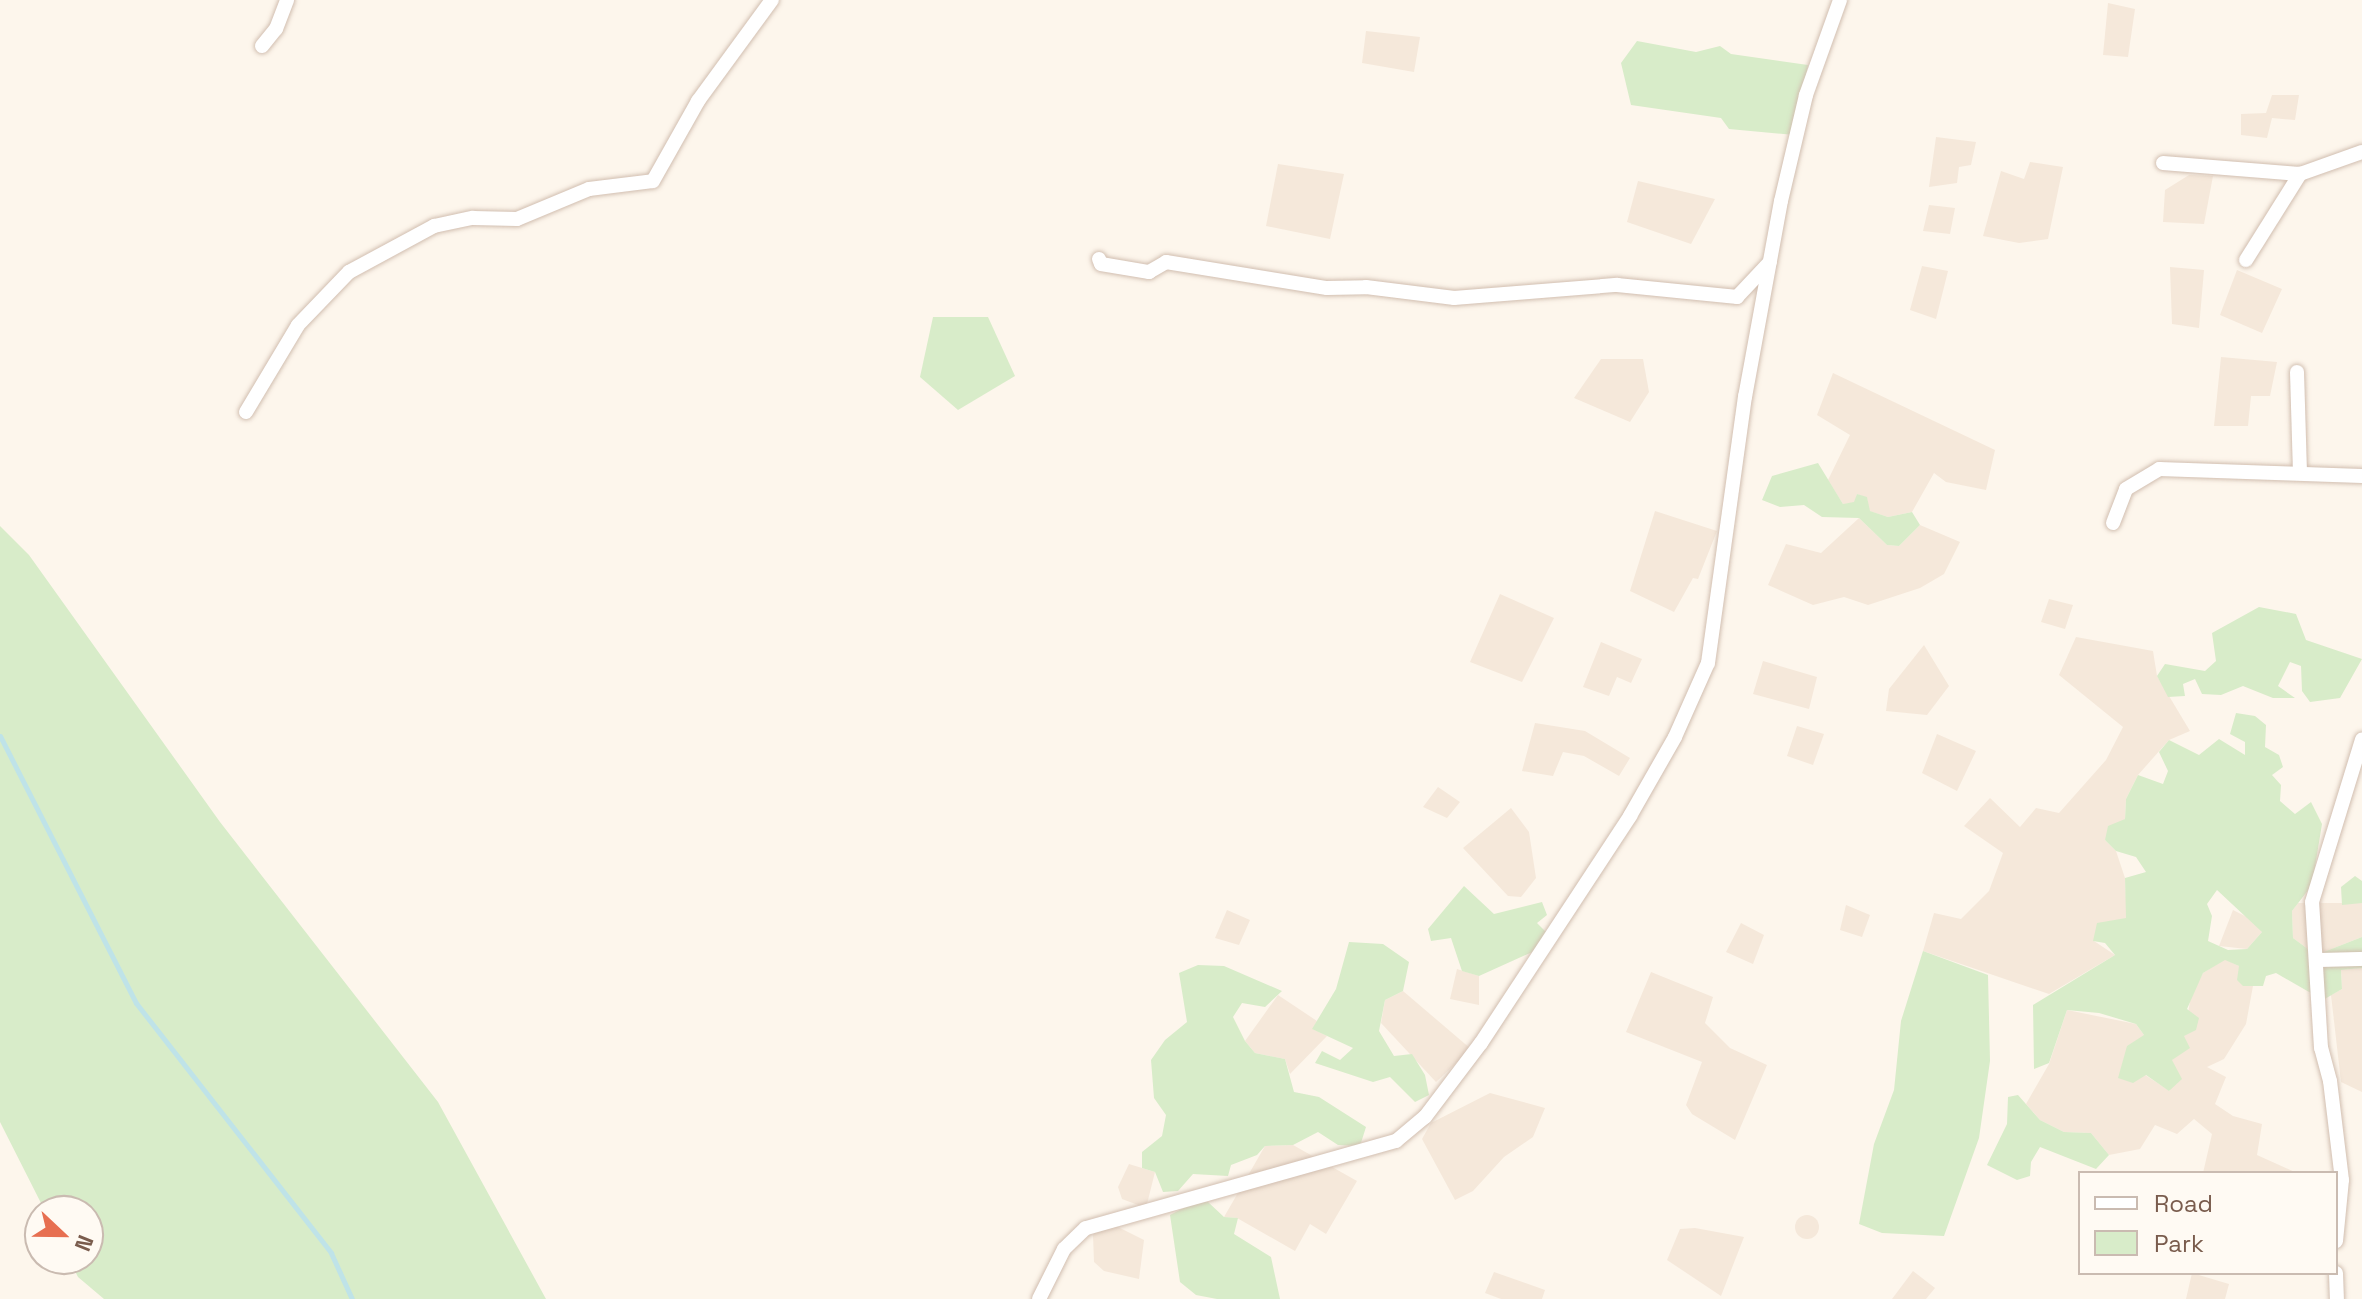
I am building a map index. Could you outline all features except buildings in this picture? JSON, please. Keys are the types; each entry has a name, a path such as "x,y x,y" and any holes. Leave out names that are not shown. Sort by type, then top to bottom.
{"street":[{"path":"262,46 276,29 287,0"},
{"path":"246,412 298,325 349,272 434,226 465,219 517,219 589,189 653,181 698,101 772,0"},
{"path":"1039,1299 1064,1249 1086,1228 1396,1141 1425,1117 1481,1043 1630,816 1675,737 1708,663 1770,262 1806,95 1840,0"},
{"path":"2163,163 2300,174 2362,152"},
{"path":"2246,260 2300,174"},
{"path":"1099,259 1101,264 1149,272 1166,262 1327,288 1366,287 1454,298 1617,285 1737,297 1770,262"},
{"path":"2297,372 2300,472"},
{"path":"2113,523 2126,489 2159,469 2362,476"},
{"path":"2338,1221 2342,1180 2319,1032 2313,891 2362,739"},
{"path":"2317,960 2362,959"},
{"path":"2336,1275 2337,1299"}],"shaded area":[{"path":"2108,3 2135,9 2128,57 2103,55"},
{"path":"1366,31 1420,37 1414,72 1362,63"},
{"path":"2272,95 2299,95 2295,120 2272,118 2267,138 2241,135 2241,114 2266,113"},
{"path":"1936,137 1976,142 1971,165 1959,167 1957,183 1929,187"},
{"path":"2030,162 2063,167 2048,239 2019,243 1983,236 2001,171 2024,179"},
{"path":"1278,164 1344,174 1330,239 1266,226"},
{"path":"2189,175 2213,176 2204,224 2163,222 2165,190"},
{"path":"1638,181 1715,199 1691,244 1627,222"},
{"path":"1929,205 1955,208 1950,234 1923,231"},
{"path":"1922,266 1948,271 1936,319 1910,310"},
{"path":"2170,267 2204,270 2199,328 2172,324"},
{"path":"2237,270 2282,289 2262,333 2220,315"},
{"path":"2221,357 2277,362 2270,396 2251,396 2248,426 2214,426"},
{"path":"1601,359 1643,359 1649,392 1630,422 1574,398"},
{"path":"1833,373 1995,450 1986,490 1946,482 1934,473 1912,512 1888,517 1869,511 1867,498 1857,494 1855,503 1843,504 1828,480 1850,435 1817,415"},
{"path":"1655,511 1717,531 1698,579 1693,578 1674,612 1630,591"},
{"path":"1859,518 1887,545 1899,546 1920,525 1960,542 1944,574 1920,588 1868,605 1844,597 1813,605 1768,585 1786,544 1821,553"},
{"path":"1500,594 1554,618 1522,682 1470,662"},
{"path":"2049,599 2073,605 2065,629 2041,622"},
{"path":"2076,637 2153,651 2157,676 2190,731 2169,740 2138,775 2126,799 2125,819 2105,840 2116,851 2125,878 2127,918 2094,941 2115,955 2049,994 1923,951 1934,913 1961,919 1989,891 2003,853 1964,826 1990,798 2020,827 2036,808 2059,813 2106,760 2123,727 2059,675"},
{"path":"1601,642 1642,659 1631,683 1617,677 1609,696 1583,687"},
{"path":"1924,645 1949,686 1927,715 1886,711 1889,689"},
{"path":"1763,661 1817,677 1809,709 1753,694"},
{"path":"1535,723 1585,731 1630,758 1619,776 1584,756 1563,752 1553,776 1522,771"},
{"path":"1797,726 1824,734 1813,765 1787,756"},
{"path":"1937,734 1976,751 1957,791 1922,773"},
{"path":"1438,787 1460,802 1447,818 1423,807"},
{"path":"1511,808 1529,832 1536,878 1521,897 1508,896 1463,848"},
{"path":"2298,903 2362,903 2362,937 2316,955 2293,938 2292,911"},
{"path":"1846,905 1870,915 1862,937 1840,930"},
{"path":"1227,910 1250,920 1239,945 1215,938"},
{"path":"2233,910 2255,921 2262,932 2247,949 2219,946"},
{"path":"1741,923 1764,935 1753,964 1726,952"},
{"path":"2225,959 2239,966 2243,986 2253,986 2246,1024 2224,1059 2207,1067 2226,1077 2215,1104 2233,1116 2262,1124 2257,1155 2293,1171 2203,1171 2212,1134 2194,1119 2177,1134 2155,1125 2140,1149 2109,1155 2091,1133 2064,1132 2040,1120 2026,1104 2049,1064 2067,1010 2136,1024 2144,1035 2145,1075 2170,1091 2172,1060 2184,1036 2191,996 2203,973"},
{"path":"2362,968 2362,1092 2341,1082 2331,995 2342,989 2341,970"},
{"path":"1457,969 1479,976 1479,1005 1450,999"},
{"path":"1651,972 1713,997 1705,1023 1730,1048 1767,1065 1735,1140 1692,1114 1686,1105 1702,1062 1626,1032"},
{"path":"1403,991 1471,1049 1436,1082 1381,1023 1385,1000"},
{"path":"1278,995 1317,1021 1313,1029 1327,1036 1290,1074 1285,1059 1255,1053 1245,1041"},
{"path":"1490,1093 1545,1108 1533,1137 1504,1157 1473,1191 1455,1200 1422,1139 1431,1123"},
{"path":"1293,1145 1357,1181 1326,1234 1310,1224 1295,1251 1237,1218 1224,1217 1265,1146"},
{"path":"1129,1164 1155,1172 1146,1208 1122,1199 1118,1187"},
{"path":"1807,1215 1818,1222 1819,1227 1812,1238 1807,1239 1796,1232 1795,1227 1802,1216"},
{"path":"1100,1218 1144,1240 1139,1279 1104,1271 1094,1262 1093,1235"},
{"path":"1695,1228 1744,1237 1721,1296 1667,1260 1680,1229"},
{"path":"1913,1271 1935,1288 1926,1299 1892,1299"},
{"path":"1494,1272 1545,1290 1542,1299 1501,1299 1485,1293"},
{"path":"2192,1275 2229,1284 2225,1299 2186,1299"}],"green space":[{"path":"1637,41 1696,52 1720,46 1731,54 1808,65 1795,135 1729,129 1721,118 1631,105 1621,63"},
{"path":"933,317 988,317 1015,376 958,410 920,377"},
{"path":"1818,463 1843,504 1854,502 1857,494 1867,497 1870,511 1888,517 1912,512 1920,525 1899,546 1887,545 1859,518 1822,517 1804,505 1780,507 1762,500 1772,476"},
{"path":"0,526 29,555 220,822 438,1102 546,1299 104,1299 77,1275 104,1275 104,1195 37,1195 0,1122"},
{"path":"2259,607 2296,614 2306,640 2362,659 2340,698 2310,702 2302,691 2301,666 2290,662 2278,686 2295,698 2273,698 2243,686 2221,695 2202,694 2195,679 2183,684 2185,696 2168,697 2157,676 2165,664 2205,671 2216,661 2212,633"},
{"path":"2236,713 2255,716 2266,725 2265,747 2279,755 2283,767 2272,775 2281,785 2280,801 2295,814 2311,802 2322,824 2312,885 2292,911 2293,938 2316,955 2362,937 2362,968 2341,970 2342,989 2323,1000 2276,973 2266,976 2263,986 2243,986 2237,980 2239,966 2225,960 2203,973 2187,1009 2199,1018 2196,1030 2184,1036 2190,1048 2172,1060 2182,1079 2169,1091 2146,1075 2133,1083 2118,1078 2127,1046 2144,1035 2136,1024 2099,1013 2067,1010 2049,1063 2034,1069 2033,1005 2115,955 2105,943 2093,941 2097,923 2126,918 2125,878 2146,872 2136,857 2116,851 2105,840 2108,826 2125,819 2126,799 2138,775 2163,784 2168,771 2159,752 2169,740 2199,755 2219,739 2245,755 2245,742 2230,734","holes":["2217,890 2262,932 2247,949 2228,950 2208,941 2212,916 2207,904"]},
{"path":"2355,876 2362,881 2362,903 2342,905 2341,887"},
{"path":"1464,886 1494,914 1542,902 1547,915 1537,923 1547,933 1541,948 1479,976 1462,971 1451,938 1431,941 1428,929"},
{"path":"1349,942 1383,944 1409,962 1403,991 1385,1000 1379,1031 1394,1056 1412,1054 1425,1075 1429,1095 1415,1102 1390,1077 1373,1082 1315,1063 1322,1051 1340,1060 1353,1048 1312,1029 1336,989"},
{"path":"1923,951 1988,975 1990,1061 1979,1138 1944,1236 1882,1233 1859,1224 1874,1144 1894,1090 1901,1021"},
{"path":"1198,965 1224,966 1282,991 1265,1007 1242,1003 1233,1017 1245,1041 1255,1053 1285,1059 1294,1092 1319,1097 1366,1127 1360,1146 1338,1145 1318,1132 1293,1145 1265,1146 1257,1155 1231,1165 1228,1176 1193,1174 1178,1191 1163,1192 1155,1172 1142,1168 1142,1152 1162,1136 1166,1115 1154,1098 1151,1060 1165,1040 1187,1022 1179,973"},
{"path":"2018,1095 2040,1120 2064,1132 2091,1133 2109,1155 2096,1169 2040,1147 2031,1162 2030,1176 2017,1180 1987,1165 2007,1124 2008,1097"},
{"path":"1195,1202 1208,1202 1224,1217 1238,1218 1234,1234 1271,1257 1280,1299 1217,1299 1196,1295 1180,1282 1170,1215"}],"waterway":[{"path":"0,736 136,1003 331,1253 352,1299"}]}
